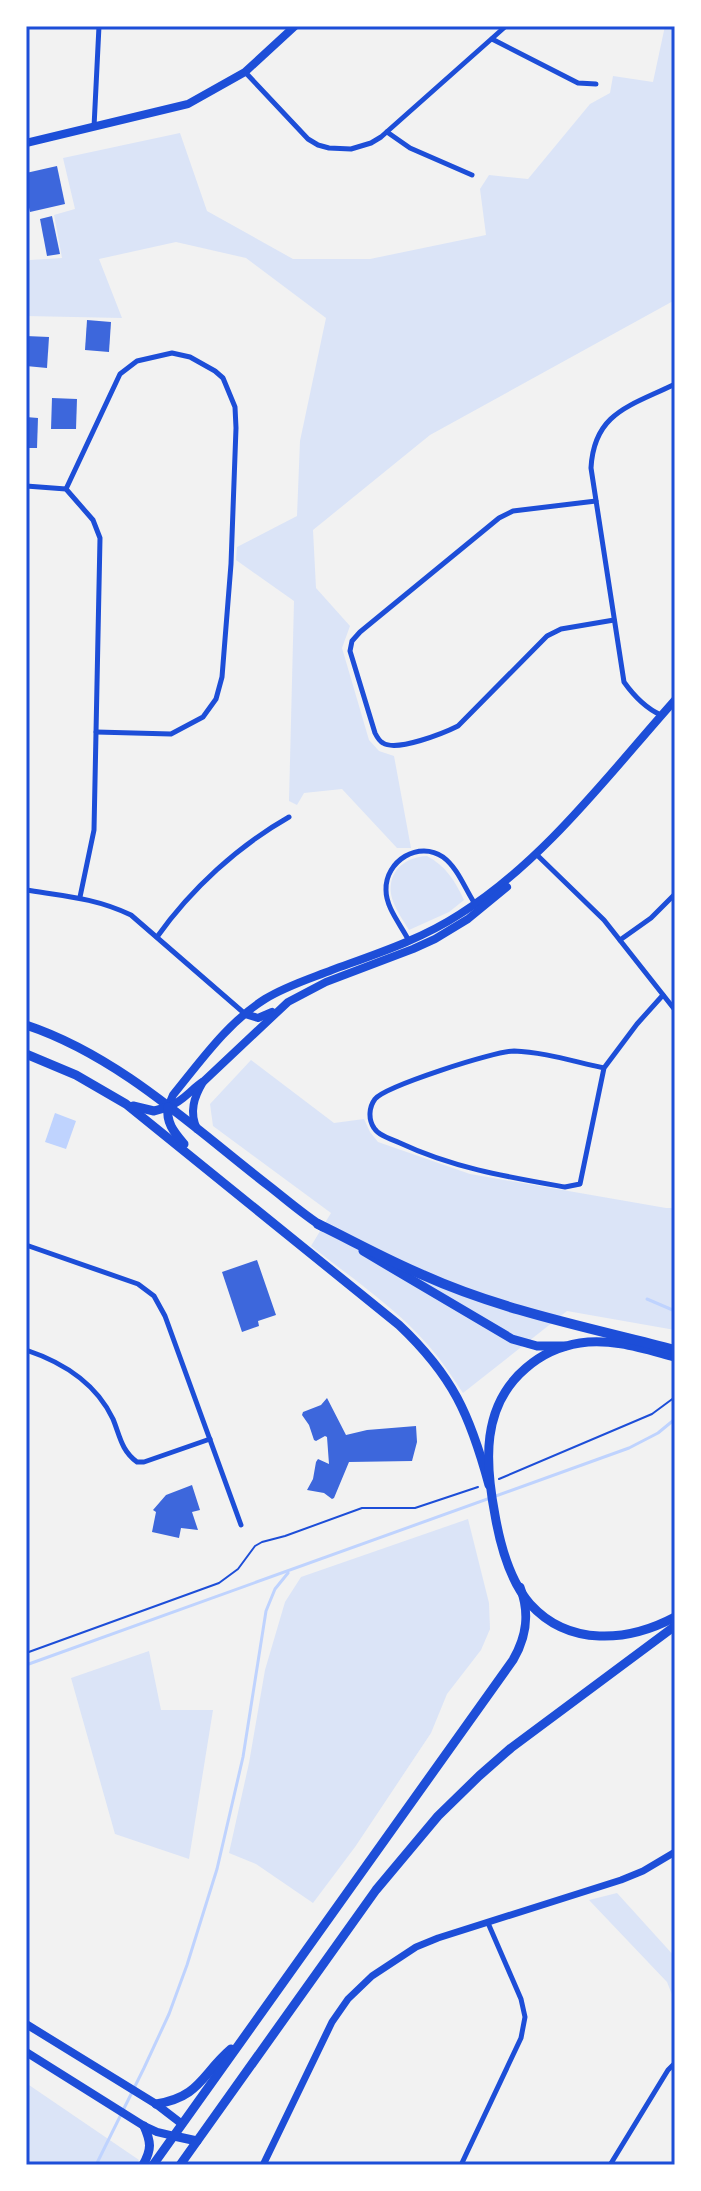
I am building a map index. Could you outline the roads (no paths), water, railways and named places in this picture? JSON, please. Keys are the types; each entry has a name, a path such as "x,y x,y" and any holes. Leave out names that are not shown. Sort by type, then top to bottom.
{"highway":[{"path":"318,1224 424,1276 476,1295 675,1350"}],"main road":[{"path":"26,143 188,104 245,72 295,26"},
{"path":"196,1159 170,1125 168,1107 175,1092 228,1030 273,994 411,945 477,907 536,854 675,700"},
{"path":"245,1014 258,1018 333,975"},
{"path":"273,994 289,993 295,998"},
{"path":"126,1104 152,1111 179,1102 283,1005"},
{"path":"245,1014 258,1030"},
{"path":"26,1025 81,1049 142,1088 318,1224 512,1339 537,1346 604,1342 675,1357"},
{"path":"26,1054 76,1075 126,1104 372,1302 425,1351 444,1375 455,1393 486,1466"},
{"path":"197,1129 192,1110 204,1081"},
{"path":"565,1346 535,1361 521,1373 506,1390 493,1418 486,1466 496,1524 506,1557 531,1605 566,1629 587,1636 628,1635 675,1617"},
{"path":"153,2165 513,1660 526,1627 525,1603 520,1587"},
{"path":"180,2165 376,1890 438,1816 511,1748 675,1626"},
{"path":"26,2024 156,2104 182,2124 197,2141"},
{"path":"156,2104 174,2101 195,2089 243,2038"},
{"path":"26,2052 144,2126 197,2141"},
{"path":"143,2165 151,2145 144,2126"}],"street":[{"path":"94,128 99,26"},
{"path":"245,72 308,139 329,148 351,149 371,143 387,132 506,26"},
{"path":"492,39 578,83 596,84"},
{"path":"387,132 410,148 472,175"},
{"path":"66,489 120,374 137,361 165,354 190,357 223,378 235,407 236,428 231,564 222,677 216,699 203,717 171,734 96,732"},
{"path":"661,715 648,709 624,682 591,468 596,438 617,412 675,384"},
{"path":"26,486 66,489 93,520 100,538 94,830 80,897"},
{"path":"596,501 513,511 499,518 360,632 352,641 350,651 375,733 383,743 395,746 442,734 458,726 547,636 561,629 614,620"},
{"path":"157,937 200,885 257,837 289,817"},
{"path":"411,945 389,905 386,887 392,868 409,854 428,852 444,858 477,907"},
{"path":"536,854 604,920 675,1010"},
{"path":"26,890 80,897 110,905 131,915 245,1014"},
{"path":"620,940 651,918 675,894"},
{"path":"604,1068 530,1053 500,1052 383,1093 375,1100 370,1112 371,1123 378,1133 420,1153 484,1173 565,1187 580,1184 604,1068 663,995"},
{"path":"26,1245 138,1284 154,1296 165,1316 241,1525"},
{"path":"26,1350 58,1363 89,1386 109,1411 127,1454 137,1462 210,1439"},
{"path":"263,2165 326,2034 348,1999 372,1976 416,1947 621,1880 675,1852"},
{"path":"461,2165 521,2038 525,2017 521,1999 488,1923"},
{"path":"610,2165 675,2063"}],"water":[{"path":"55,1113 76,1121 66,1149 45,1142"}],"waterway":[{"path":"647,1299 675,1311"},
{"path":"26,1665 629,1448 658,1433 675,1419"},
{"path":"96,2165 169,2014 187,1965 217,1869 243,1757 266,1611 275,1589 288,1573"}]}
